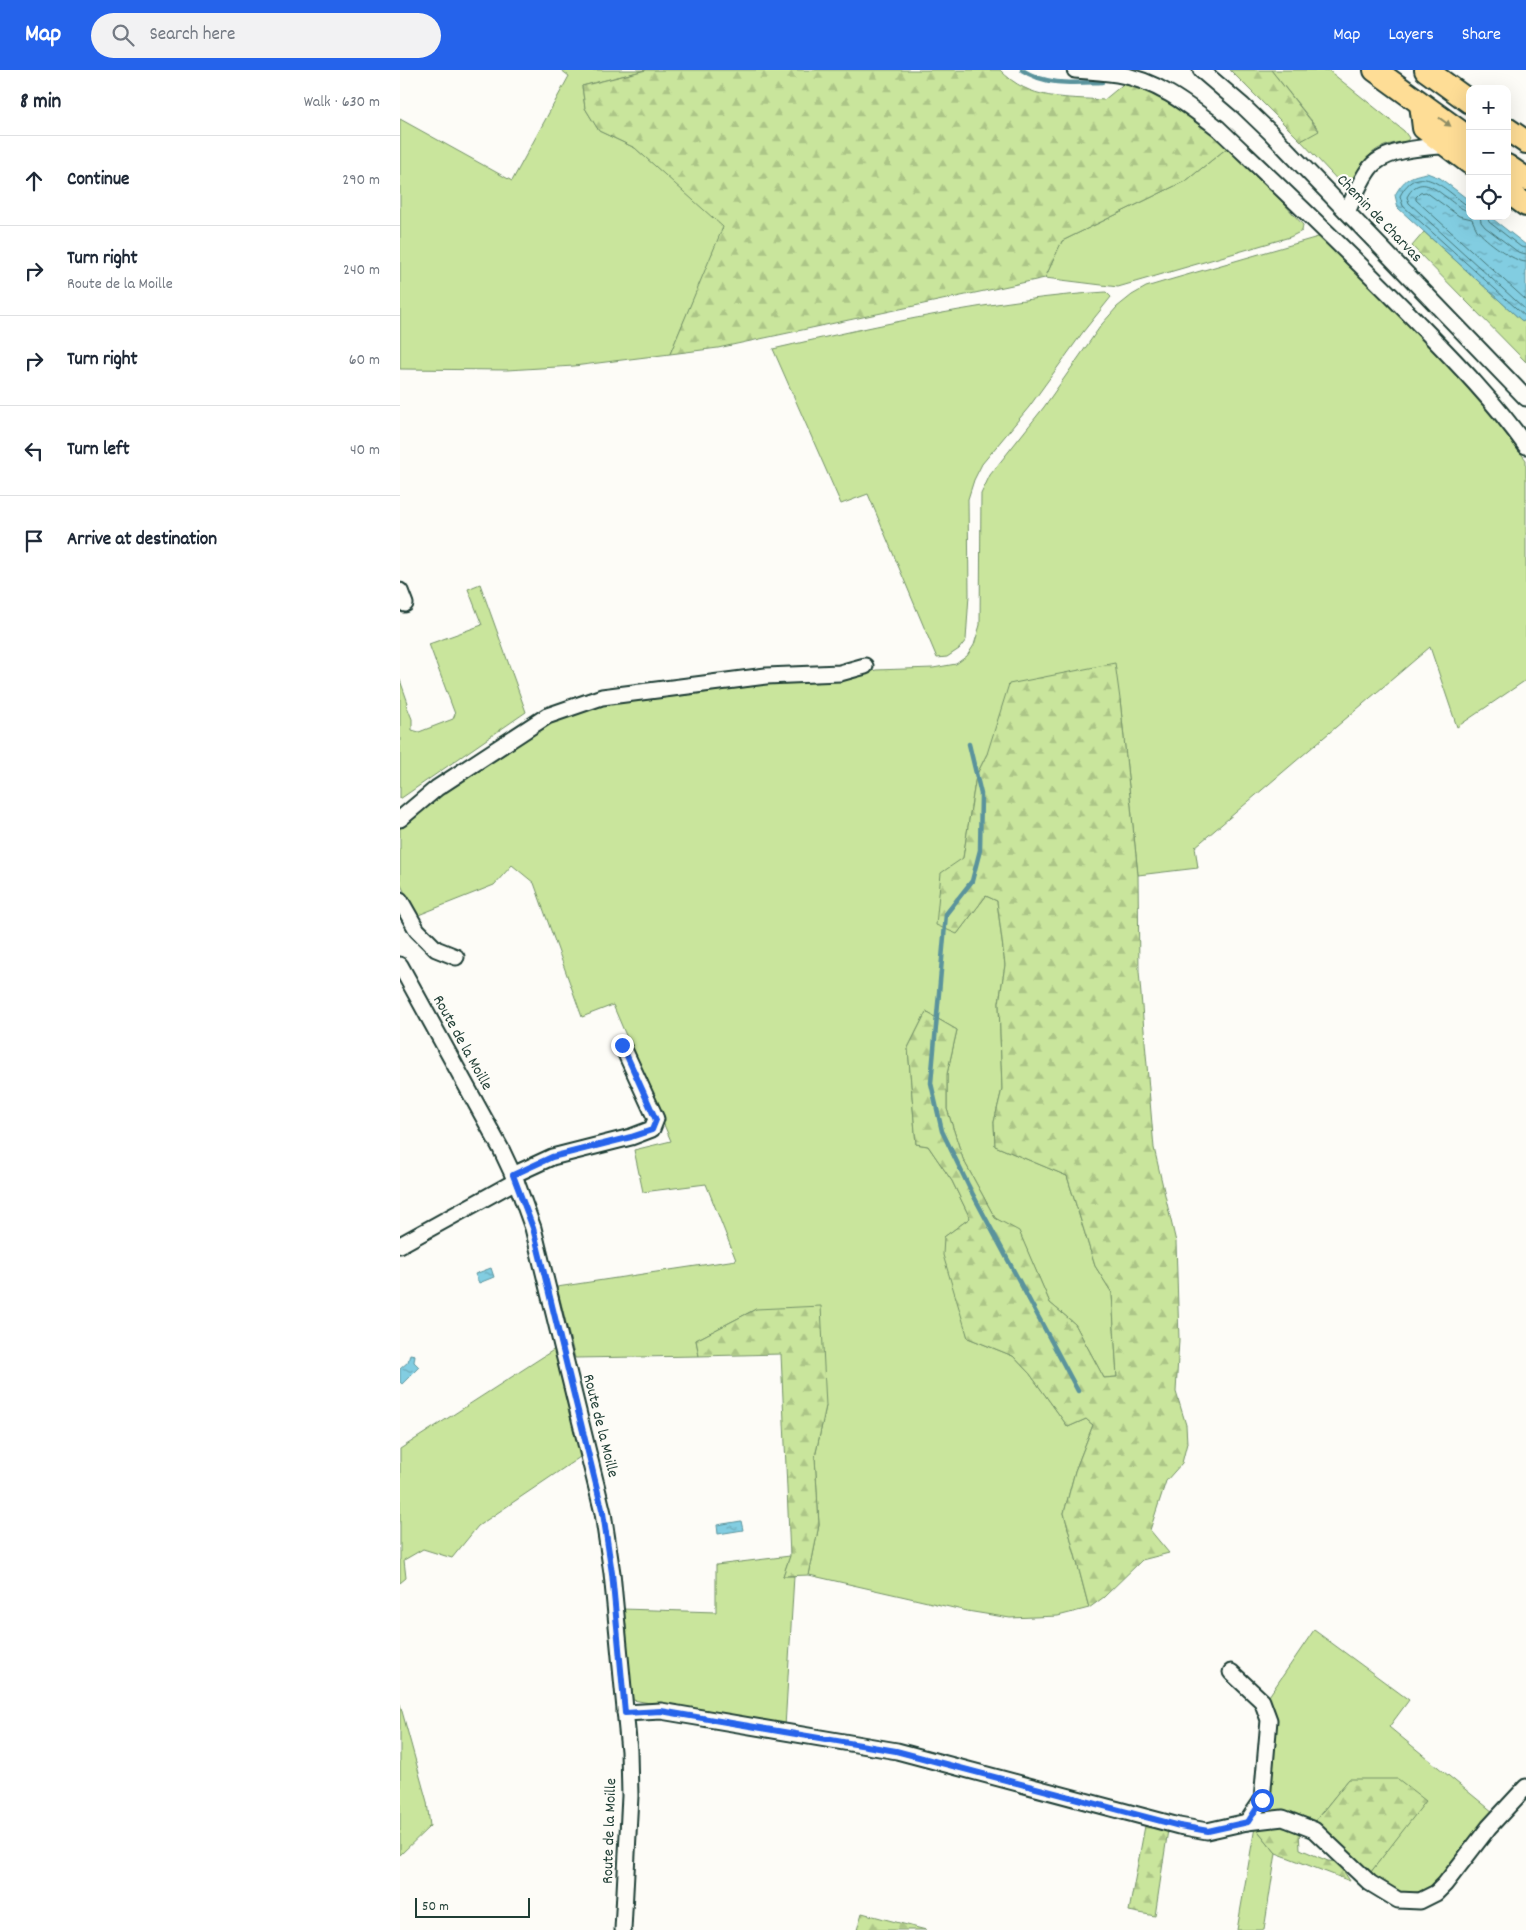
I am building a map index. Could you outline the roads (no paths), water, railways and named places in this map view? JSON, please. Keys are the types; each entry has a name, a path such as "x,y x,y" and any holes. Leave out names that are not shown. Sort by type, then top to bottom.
{"highway":[{"path":"1375,70 1466,136"},
{"path":"1426,70 1466,99"},
{"path":"1421,104 1424,128 1466,160"},
{"path":"1510,130 1526,142"},
{"path":"1511,169 1526,179"},
{"path":"1511,194 1526,205"}],"street":[{"path":"1075,70 1119,74 1154,85 1191,107 1218,128 1386,289 1458,364 1526,446"},
{"name":"Chemin de Charvas","path":"1201,70 1243,106 1526,398"},
{"path":"1347,212 1363,180 1376,162 1406,150 1447,146"},
{"path":"400,819 437,788 547,716 602,697 766,676 840,673 865,666"},
{"path":"400,900 417,930 436,949 456,957"},
{"name":"Route de la Moille","path":"400,965 501,1149 533,1228 603,1513 612,1573 625,1713 630,1796 623,1930"},
{"path":"400,1245 552,1157 652,1130 656,1120 622,1045"},
{"path":"1231,1672 1262,1701 1269,1720 1262,1800 1248,1822"},
{"path":"625,1713 661,1711 896,1751 1180,1826 1208,1831 1248,1822 1283,1818 1314,1830 1370,1883 1398,1900 1420,1901 1436,1893 1489,1827 1526,1787"}],"water":[{"path":"1427,173 1440,178 1466,198 1466,220 1494,220 1526,245 1526,322 1521,320 1398,208 1395,195 1401,185 1416,175"},
{"path":"491,1268 494,1277 479,1283 475,1274"},
{"path":"410,1354 415,1355 414,1362 419,1367 402,1384 400,1382 400,1369 408,1362"},
{"path":"741,1521 743,1530 718,1534 717,1525"}],"waterway":[{"path":"1022,70 1041,79 1051,81 1071,83 1102,82"},
{"path":"969,744 981,794 980,850 972,881 946,914 931,1083 942,1131 970,1189 1078,1391"}]}
